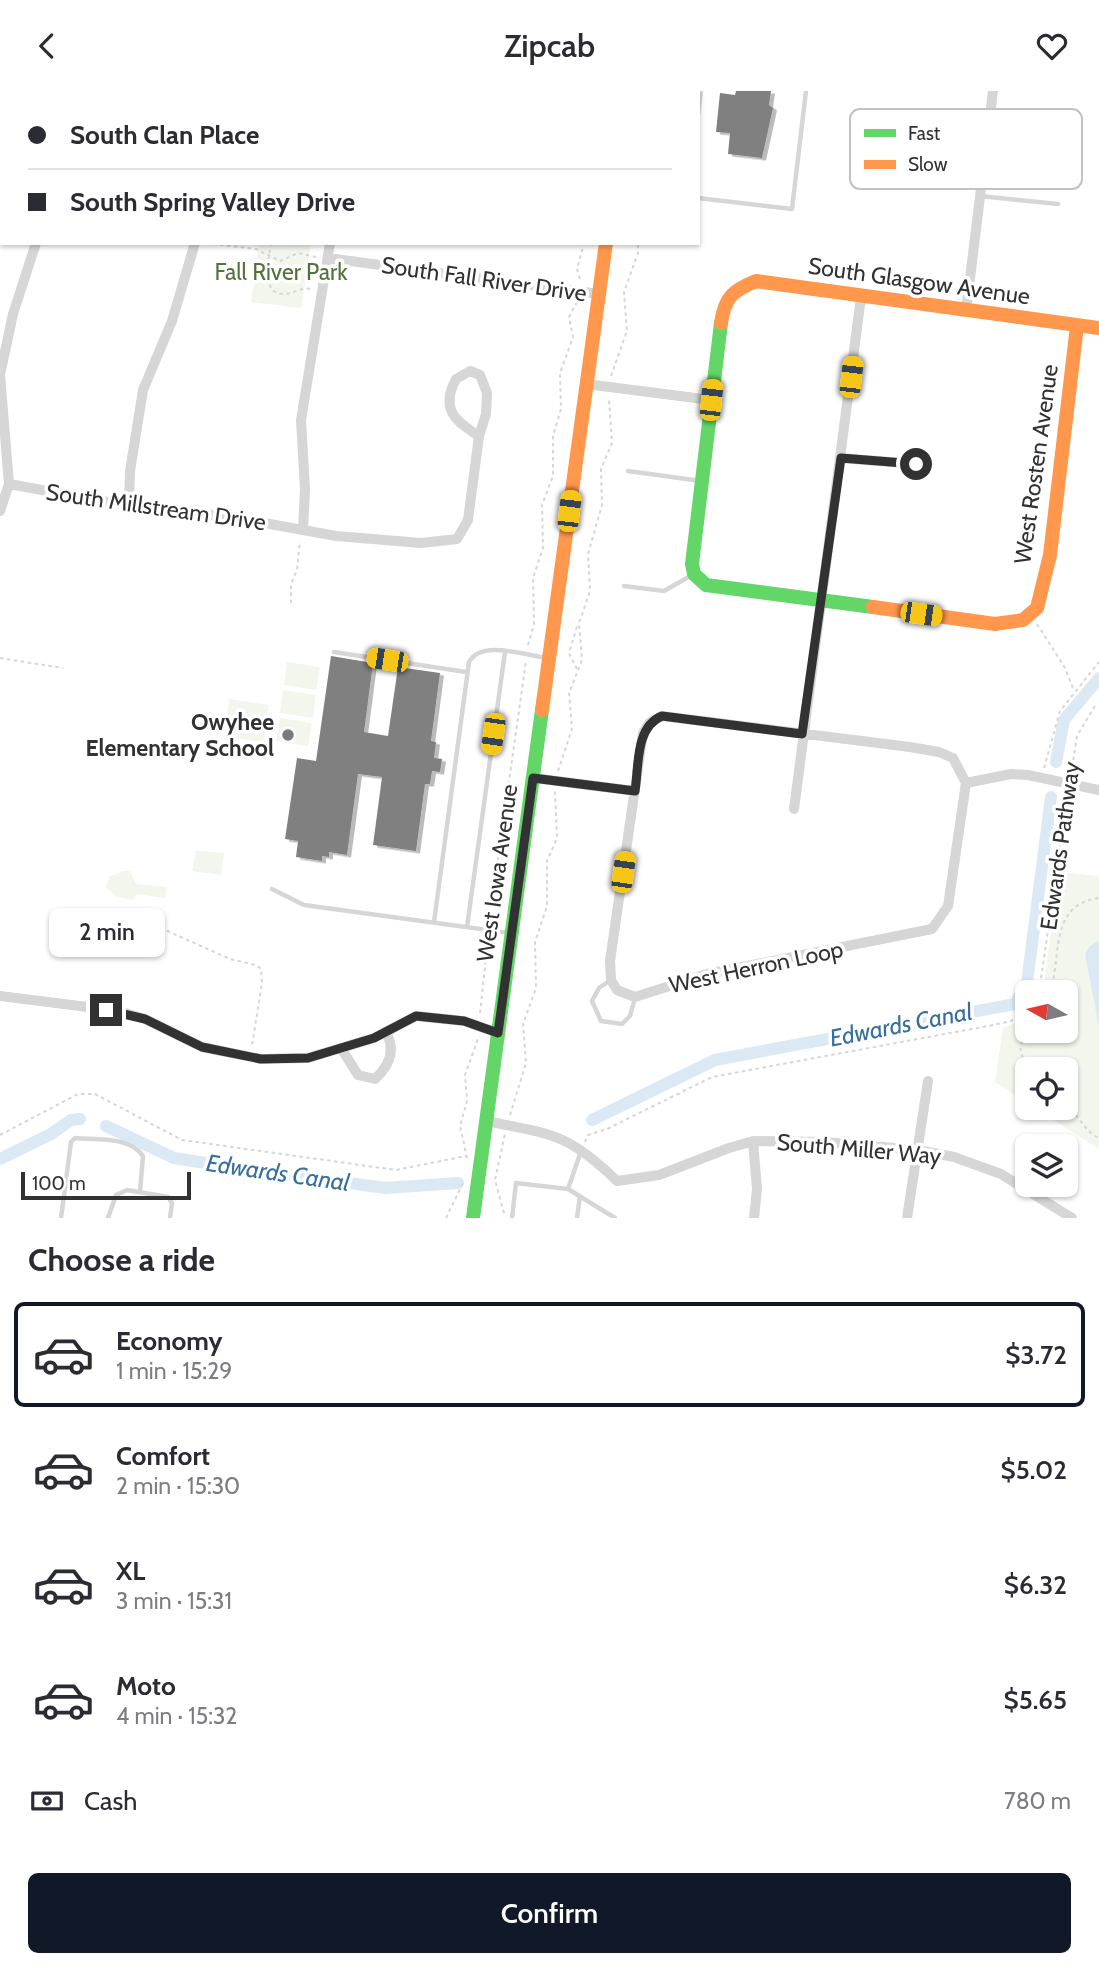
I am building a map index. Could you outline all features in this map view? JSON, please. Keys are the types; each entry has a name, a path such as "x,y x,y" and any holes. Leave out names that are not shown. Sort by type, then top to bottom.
{"street":[{"path":"991,109 993,91"},
{"path":"966,311 980,189"},
{"path":"0,512 9,484 0,375 13,314 35,245"},
{"path":"129,506 130,471 143,390 172,321 193,245"},
{"path":"303,530 306,489 301,420 308,363 330,245"},
{"name":"West Iowa Avenue","path":"473,1218 606,245"},
{"name":"South Fall River Drive","path":"328,258 579,294 599,294"},
{"name":"South Glasgow Avenue","path":"711,400 724,302 734,290 756,281 1099,328"},
{"path":"794,809 861,297"},
{"name":"West Rosten Avenue","path":"1034,611 1050,555 1077,325"},
{"path":"470,371 480,375 487,393 486,414 480,436 455,420 450,407 456,379 470,371"},
{"path":"586,384 711,400 692,563 694,574 706,585 995,624 1023,620 1034,611"},
{"name":"South Millstream Drive","path":"9,484 129,506 230,517 336,536 421,543 457,539 468,520 480,436"},
{"path":"841,458 916,464"},
{"path":"635,997 617,990 611,980 610,961 643,733 649,723 662,716 939,752 953,758 965,783 1011,774 1042,776 1099,790"},
{"path":"533,778 635,791"},
{"name":"West Herron Loop","path":"635,997 708,974 932,929 948,906 965,783"},
{"path":"0,996 119,1011 145,1019 202,1047 250,1056 308,1058 386,1032 416,1016 464,1021 498,1033"},
{"path":"341,1048 358,1075 375,1079 387,1067 392,1043 386,1032"},
{"path":"908,1218 928,1081"},
{"name":"South Miller Way","path":"486,1121 557,1135 581,1149 617,1181 659,1175 753,1141 792,1139 918,1150 954,1157 1001,1174 1072,1218"},
{"path":"753,1141 757,1189 754,1218"}],"lane":[{"path":"700,198 792,209 806,91"},
{"path":"979,195 1058,204"},
{"path":"628,471 702,481"},
{"path":"624,586 664,591 694,574"},
{"path":"434,922 466,672 474,653 484,649 549,659"},
{"path":"334,652 466,672"},
{"path":"467,927 505,652"},
{"path":"272,889 304,905 512,933"},
{"path":"611,980 599,988 592,1001 601,1021 622,1024 630,1016 635,997"},
{"path":"61,1218 71,1142 75,1138 124,1142 139,1150 143,1156 140,1192"},
{"path":"568,1189 581,1149"},
{"path":"512,1215 516,1183 568,1189 615,1218"},
{"path":"108,1218 116,1195 127,1190 168,1197 172,1203 170,1218"},
{"path":"577,1218 580,1196"}],"path":[{"path":"223,245 256,249 280,261 303,253 328,258"},
{"path":"271,245 267,274 269,284 275,291 285,294 302,287 323,291"},
{"path":"466,1168 468,1156 460,1126 467,1101 465,1075 478,1040 480,1026 489,930 526,656 534,624 533,578 543,548 542,505 553,476 553,436 561,409 560,373 573,337 569,317 579,294 580,279 577,269 583,245"},
{"path":"577,669 569,653 590,591 588,554 602,505 601,469 612,443 610,386 615,359 627,331 624,292 638,253 638,245"},
{"path":"291,603 291,585 297,570 297,555 303,530"},
{"path":"1034,611 1065,668 1074,691"},
{"path":"504,1218 495,1180 498,1156 526,1063 523,1024 536,988 535,942 547,907 545,872 556,838 556,781 559,764 572,729 569,693 582,646 579,622"},
{"path":"0,658 63,668"},
{"path":"1042,776 1053,728 1074,691 1099,662"},
{"name":"Edwards Pathway","path":"1041,980 1077,736 1096,704"},
{"path":"1054,980 1056,940 1062,926 1080,904 1099,898"},
{"path":"147,913 154,925 230,959 256,965 261,969 262,983 250,1056"},
{"path":"581,1149 588,1135 607,1129 712,1077 1015,1019"},
{"path":"0,1135 78,1094 95,1094 182,1140 396,1170 468,1156"},
{"path":"1078,1118 1084,1128 1099,1138"},
{"path":"446,1218 464,1180"}],"green space":[{"name":"Fall River Park","path":"259,245 311,245 301,308 251,302"},
{"path":"287,662 320,667 316,690 284,685"},
{"path":"283,690 316,695 313,718 280,713"},
{"path":"229,699 269,705 263,742 225,737"},
{"path":"280,718 312,723 308,746 276,741"},
{"path":"196,851 224,853 221,875 192,871"},
{"path":"130,871 136,884 167,887 165,898 137,894 133,900 117,897 106,887 109,877"},
{"path":"1059,872 1099,876 1099,1149 1054,1120 1078,1120 1078,1057 1015,1057 1015,1095 995,1082 1003,1028 1015,1022 1015,1043 1078,1043 1078,980 1045,980"}],"shaded area":[{"path":"1099,941 1099,1027 1085,954 1090,946"}],"building":[{"path":"736,91 771,91 769,105 773,108 762,158 728,154 730,133 716,132 720,93 735,95"},
{"path":"331,656 373,663 364,732 388,736 398,667 440,673 431,741 436,742 434,758 442,759 440,772 432,771 430,784 425,784 416,851 373,845 382,777 358,774 347,855 329,852 329,857 322,856 322,861 296,857 298,841 285,839 297,758 316,761"}],"waterway":[{"name":"Edwards Canal","path":"1056,762 1064,720 1099,678"},
{"name":"Edwards Canal","path":"592,1120 715,1060 1015,1004 1027,983 1051,797"},
{"name":"Edwards Canal","path":"0,1159 51,1134 71,1120 80,1119"},
{"name":"Edwards Canal","path":"106,1126 174,1158 385,1188 458,1183"}],"traffic: fast":[{"path":"721,323 692,564 694,574 706,585 873,607"},
{"path":"473,1218 542,710"}],"traffic: slow":[{"path":"542,710 606,245"},
{"path":"721,323 731,296 756,281 1099,328"},
{"path":"873,607 995,624 1023,620 1037,608 1050,555 1077,326"}],"place":[{"name":"Owyhee Elementary School","path":"288,735"}],"route":[{"path":"106,1010 145,1019 202,1047 261,1059 308,1058 374,1038 416,1016 464,1021 498,1033 533,778 635,791 643,733 649,723 662,716 802,734 841,458 916,464"}]}
